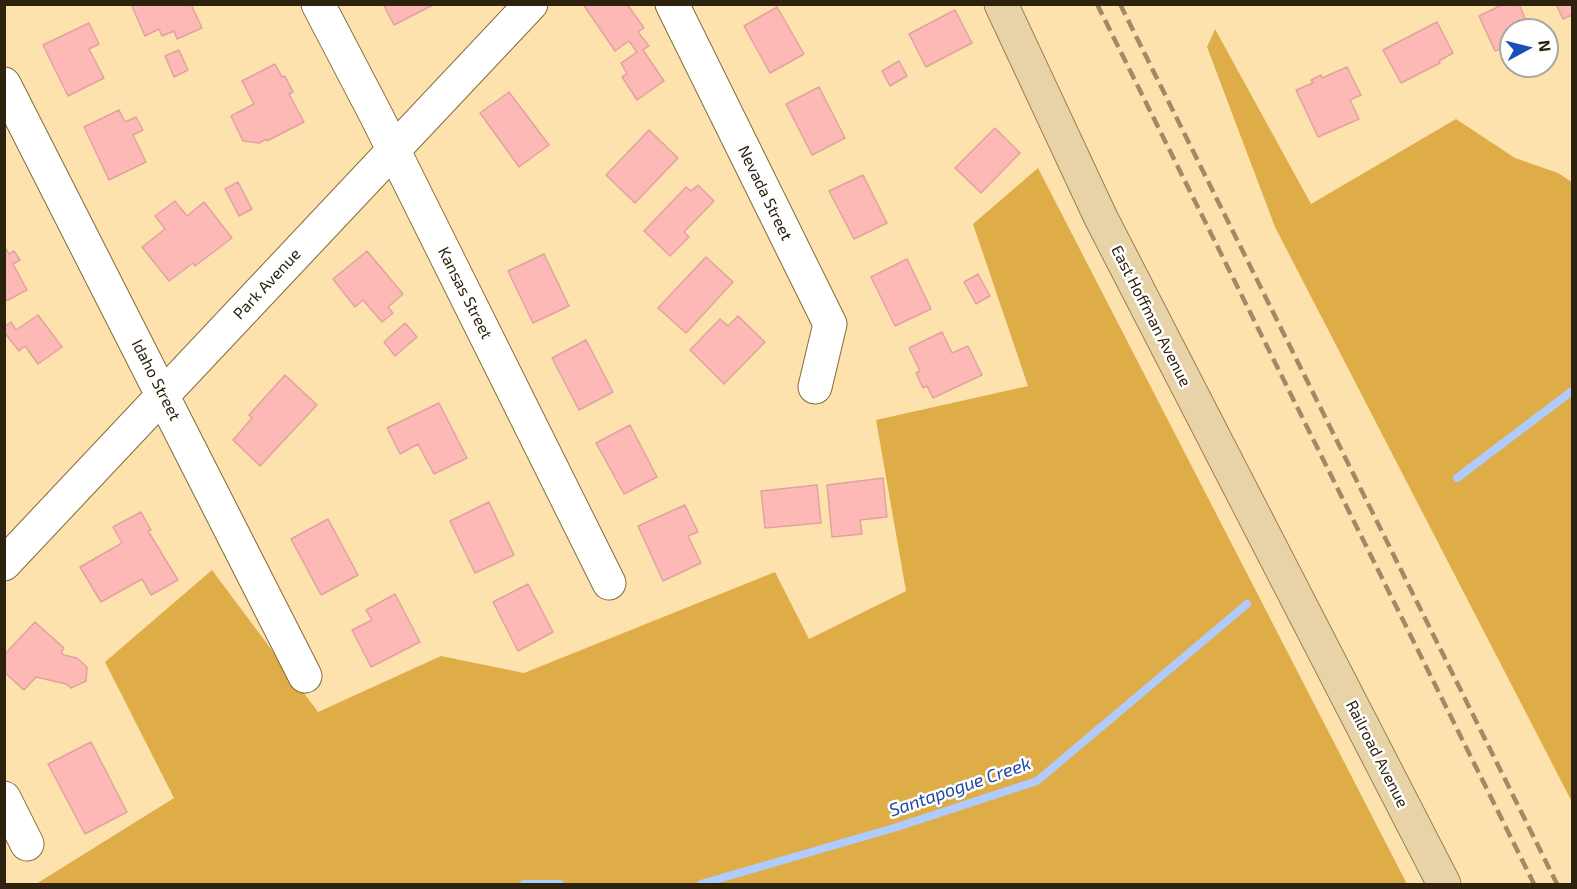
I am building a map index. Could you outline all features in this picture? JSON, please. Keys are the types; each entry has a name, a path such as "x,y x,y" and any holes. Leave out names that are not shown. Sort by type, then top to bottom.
{"main road":[{"name":"East Hoffman Avenue","path":"1001,4 1101,218 1309,624"},
{"name":"Railroad Avenue","path":"1309,624 1444,885"}],"street":[{"name":"Kansas Street","path":"318,4 609,583"},
{"name":"Park Avenue","path":"4,564 531,4"},
{"name":"Nevada Street","path":"672,4 830,324 815,387"},
{"name":"Idaho Street","path":"4,84 305,676"},
{"path":"4,798 27,844"}],"shaded area":[{"path":"1215,29 1311,204 1456,119 1515,158 1558,173 1572,182 1572,802 1275,227 1207,47"},
{"path":"1038,168 1407,884 36,884 174,798 105,662 212,570 318,712 441,656 524,673 775,572 809,639 906,591 876,420 1028,386 973,224"}],"building":[{"path":"131,4 191,4 202,28 177,39 174,31 162,36 159,29 145,36"},
{"path":"383,4 435,4 394,25"},
{"path":"583,4 627,4 644,28 638,32 649,46 643,50 664,81 637,100 622,77 627,74 621,63 637,52 629,41 615,51"},
{"path":"1504,4 1519,4 1525,18 1499,18 1499,49 1495,51 1479,16"},
{"path":"1556,4 1572,4 1572,15 1563,19"},
{"path":"777,7 804,54 770,73 744,26"},
{"path":"955,10 972,43 926,67 909,34"},
{"path":"1437,22 1453,53 1439,61 1440,63 1401,83 1383,50"},
{"path":"89,23 99,44 89,49 104,78 68,96 43,45"},
{"path":"179,50 188,70 174,77 165,56"},
{"path":"899,61 907,76 890,86 882,71"},
{"path":"275,64 282,77 285,76 293,92 289,94 304,122 267,141 266,139 259,143 243,141 231,116 254,104 242,81"},
{"path":"1347,67 1361,95 1350,100 1359,119 1318,137 1296,90 1313,83 1311,80 1321,75 1322,78"},
{"path":"819,87 845,138 812,155 786,104"},
{"path":"509,92 549,145 519,167 480,113"},
{"path":"119,110 125,122 136,117 143,130 133,135 146,162 109,180 84,127"},
{"path":"995,128 1020,153 981,193 955,168"},
{"path":"649,130 678,158 635,203 606,175"},
{"path":"863,175 887,223 854,239 829,191"},
{"path":"238,182 252,209 239,216 225,189"},
{"path":"698,185 714,201 684,232 689,237 670,256 644,231 686,187 691,191"},
{"path":"175,201 187,216 204,202 232,238 195,266 193,263 169,281 142,247 165,229 155,216"},
{"path":"4,245 9,254 14,251 20,260 13,264 27,290 4,302"},
{"path":"367,251 403,294 388,307 393,313 382,322 363,300 355,307 333,279"},
{"path":"544,254 569,306 533,323 508,271"},
{"path":"706,257 733,282 686,333 658,308"},
{"path":"907,259 931,309 895,326 871,277"},
{"path":"978,274 990,296 976,304 964,282"},
{"path":"38,315 62,347 38,364 25,346 19,351 4,332 4,327 11,322 16,330"},
{"path":"738,316 765,342 724,384 690,350 720,319 728,326"},
{"path":"405,323 417,337 395,356 384,342"},
{"path":"942,332 952,353 968,346 982,375 933,398 927,386 923,388 916,373 920,371 909,348"},
{"path":"586,340 613,392 579,410 552,358"},
{"path":"285,375 317,405 260,466 233,440 252,418 249,415"},
{"path":"439,403 467,458 434,474 418,444 400,454 387,428"},
{"path":"630,425 657,477 624,494 596,443"},
{"path":"883,478 887,517 860,520 862,534 832,537 827,485"},
{"path":"817,485 821,523 765,528 761,491"},
{"path":"489,502 514,555 475,573 450,521"},
{"path":"685,505 698,532 688,536 701,563 663,581 638,526"},
{"path":"141,512 151,530 148,531 178,580 151,595 142,579 101,602 80,567 122,543 113,527"},
{"path":"328,519 358,575 321,595 291,539"},
{"path":"528,584 553,632 518,651 493,602"},
{"path":"395,594 420,642 371,667 352,630 372,620 366,610"},
{"path":"35,622 64,648 61,652 64,655 77,658 87,667 86,681 71,688 66,684 36,677 24,690 4,672 4,655"},
{"path":"91,742 127,812 85,834 48,764"}],"waterway":[{"name":"Santapogue Creek","path":"1457,478 1572,391"},
{"name":"Santapogue Creek","path":"701,884 897,827 1037,781 1247,604"},
{"name":"Santapogue Creek","path":"524,884 560,884"}],"railway":[{"path":"1097,4 1534,884"},
{"path":"1120,4 1557,884"}]}
